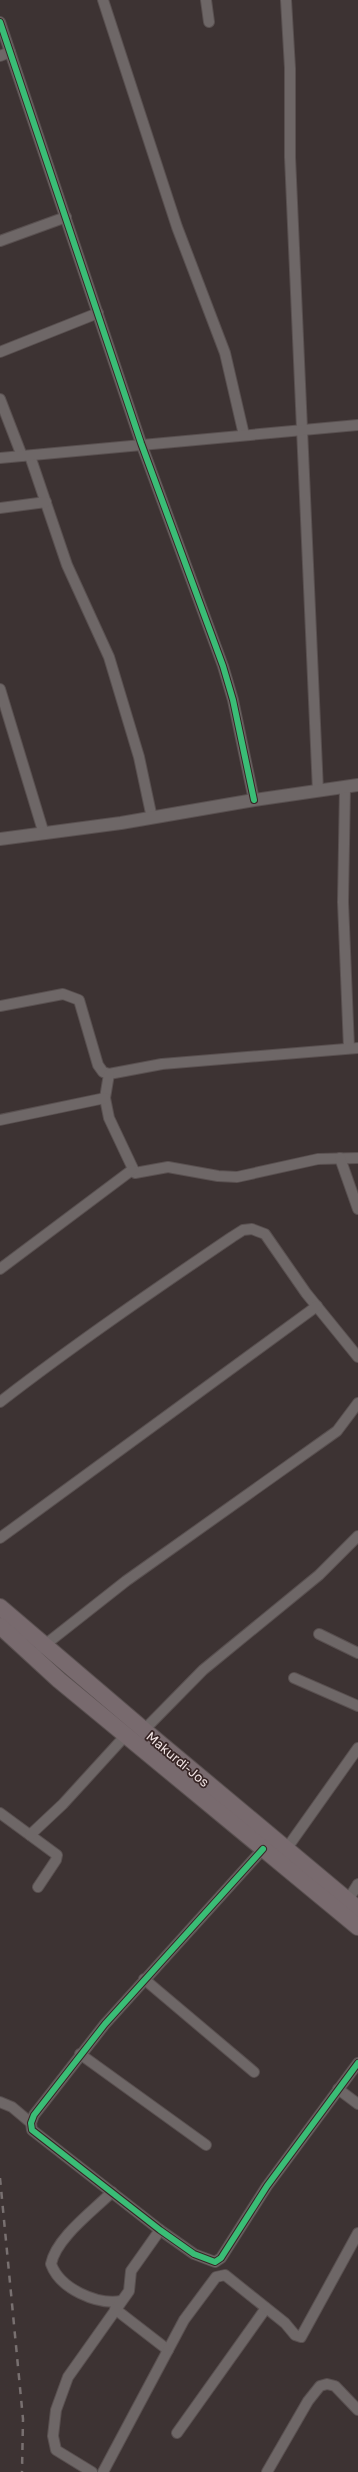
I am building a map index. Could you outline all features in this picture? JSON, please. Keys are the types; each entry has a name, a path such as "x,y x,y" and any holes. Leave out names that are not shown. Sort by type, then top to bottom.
{"highway":[{"name":"Makurdi-Jos","path":"0,1607 39,1650 126,1735 358,1927"},
{"name":"Makurdi-Jos","path":"0,1626 39,1650 144,1730 287,1848 353,1905"}],"street":[{"path":"103,0 177,227 225,353 244,435"},
{"path":"206,0 209,22"},
{"path":"286,0 290,68 290,157 318,791"},
{"path":"0,22 141,443 224,666 233,700 254,800"},
{"path":"0,56 10,52"},
{"path":"0,241 66,217"},
{"path":"0,352 98,313"},
{"path":"0,399 46,502 67,565 109,657 139,757 152,818"},
{"path":"0,458 141,443 358,425"},
{"path":"0,508 46,502"},
{"path":"0,689 44,834"},
{"path":"0,839 152,818 254,800 358,785"},
{"path":"0,1006 63,994 76,998 79,1000 98,1065 103,1072 109,1074 162,1064 354,1048 343,902 344,787"},
{"path":"109,1074 105,1098 109,1118 132,1170 140,1174 168,1167 218,1176 237,1177 318,1159 358,1158"},
{"path":"0,1120 105,1098"},
{"path":"340,1158 358,1208"},
{"path":"0,1269 132,1170"},
{"path":"0,1402 52,1362 243,1230 252,1229 265,1234 316,1306 358,1357"},
{"path":"0,1538 316,1306"},
{"path":"39,1650 126,1581 337,1431 358,1402"},
{"path":"144,1730 203,1670 319,1575 358,1536"},
{"path":"319,1634 358,1653"},
{"path":"294,1678 358,1706"},
{"path":"30,1835 64,1804 126,1735"},
{"path":"287,1848 358,1748"},
{"path":"0,1813 57,1857 38,1887"},
{"path":"31,2123 80,2054 144,1979 263,1848"},
{"path":"353,1905 358,1884"},
{"path":"144,1979 254,2072"},
{"path":"80,2054 135,2091 206,2145"},
{"path":"0,2102 12,2107 31,2123 35,2134 160,2230 194,2254 215,2262 218,2261 267,2186 358,2063"},
{"path":"338,2089 358,2104"},
{"path":"112,2192 62,2241 53,2254 50,2264 58,2276 85,2296 97,2301 117,2305 168,2350"},
{"path":"92,2472 56,2450 53,2436 60,2398 68,2377 117,2305 129,2291 134,2266 160,2230"},
{"path":"103,2472 184,2320 201,2295 222,2275 285,2323 295,2335 301,2337 358,2233"},
{"path":"177,2433 266,2308"},
{"path":"267,2472 308,2401 320,2386 327,2384 335,2386 358,2410"}],"railway":[{"path":"0,2178 23,2419 22,2472"}],"cycle path":[{"path":"0,22 141,443 223,666 233,700 254,800"},
{"path":"263,1849 105,2024 34,2115 31,2123 32,2130 160,2230 194,2254 215,2262 221,2258 267,2186 358,2063"}]}
